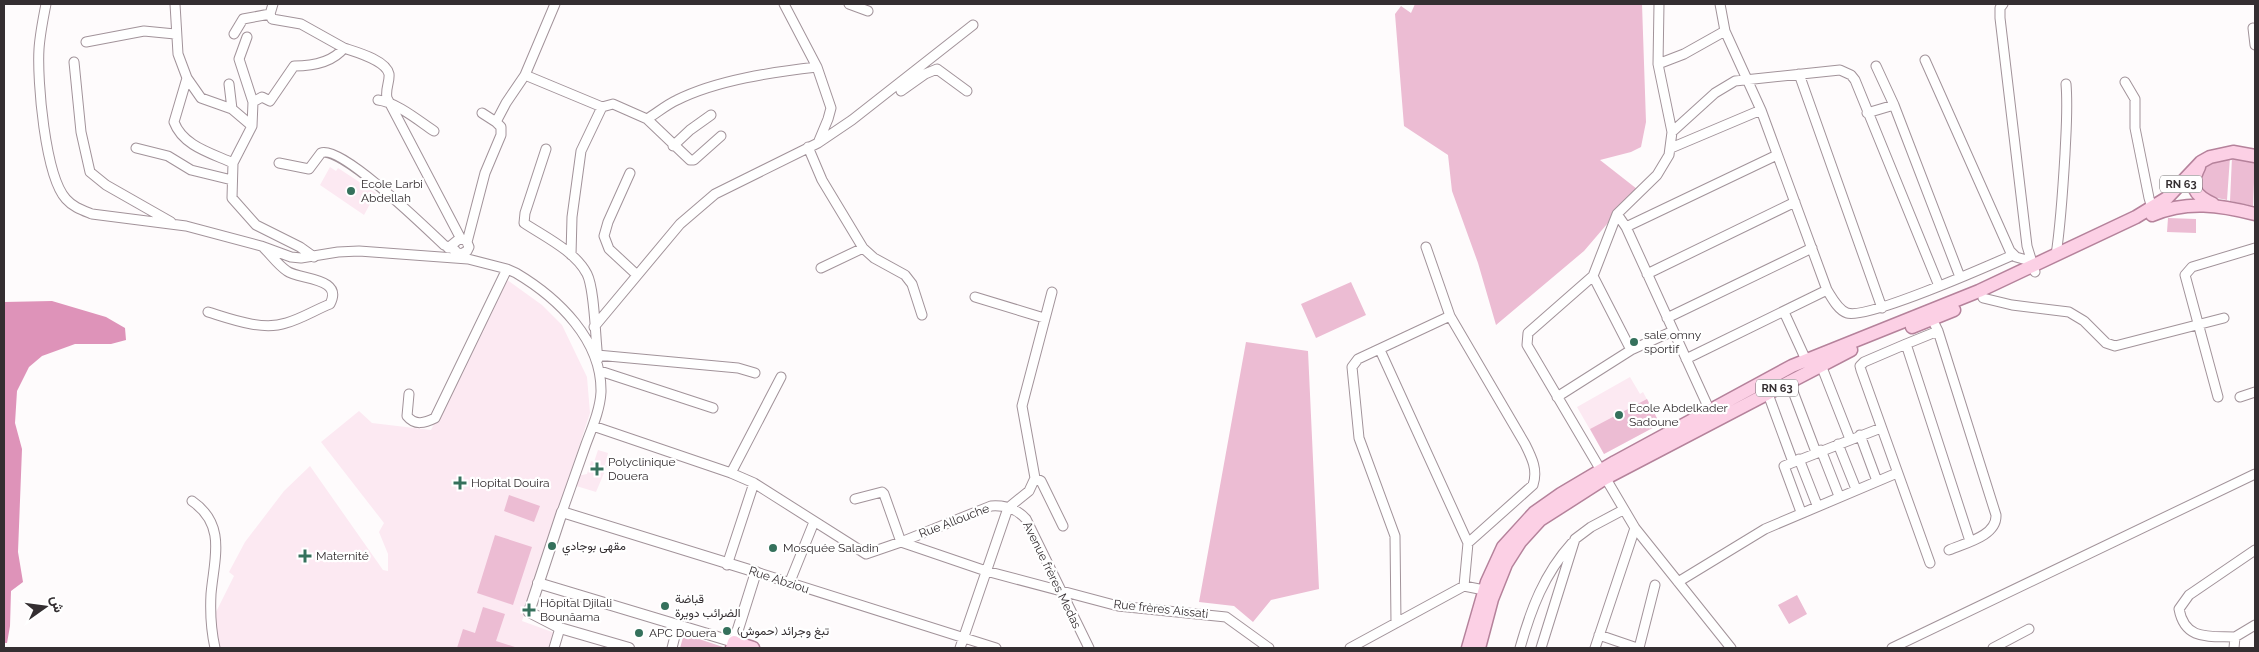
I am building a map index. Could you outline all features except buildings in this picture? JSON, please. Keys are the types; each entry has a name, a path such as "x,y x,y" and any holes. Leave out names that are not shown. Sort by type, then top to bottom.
{"main road":[{"name":"RN 63","path":"1602,475 1768,394 1821,365 2154,211 2201,162 2210,157 2232,152 2255,156"},
{"path":"2201,162 2194,176 2195,189 2200,197 2220,207"},
{"path":"2154,211 2192,205 2220,207 2255,214"},
{"name":"RN 63","path":"1806,360 1983,298 2033,267 2154,211"},
{"path":"1468,648 1489,592 1503,547 1534,512 1561,494 1602,475 1710,411 1806,360"},
{"path":"1479,648 1489,592"},
{"path":"733,645 753,648"}],"street":[{"path":"46,4 39,49 40,84 52,169 56,183 65,198 77,208 92,214 173,224 261,246 290,257 314,257 348,250 459,250"},
{"path":"175,4 178,54 187,78 201,98 232,109 252,126"},
{"path":"273,4 270,14 272,19 301,24 344,48 366,56 385,66 389,73 386,92 391,106 459,250"},
{"path":"494,123 524,75 555,4"},
{"path":"784,4 817,67 830,108 828,119 818,143"},
{"path":"849,4 868,11"},
{"path":"1659,4 1658,64 1672,132 1671,148 1666,162 1657,175 1617,214 1593,276 1532,329 1526,338 1530,352 1623,510 1635,528 1731,648"},
{"path":"1720,4 1725,31 1761,110 1827,290 1836,303 1848,313 1864,313 1882,308 2013,256"},
{"path":"2001,5 2000,18 2022,203 2033,267"},
{"path":"234,34 243,19 270,14"},
{"path":"594,327 680,224 715,194 818,143 880,100 974,25"},
{"path":"2253,28 2255,45"},
{"path":"86,42 144,31 176,34"},
{"path":"1658,64 1684,54 1725,31"},
{"path":"247,36 239,59 253,102 252,126 233,163 232,198 256,225 300,247 314,257"},
{"path":"253,102 262,97 270,102 294,66 308,66 334,58 344,48"},
{"path":"1925,60 2013,256 2033,267"},
{"path":"74,62 81,132 90,172 106,185 173,224"},
{"path":"1876,66 1894,105 1960,277"},
{"path":"647,119 676,101 698,92 771,73 817,67"},
{"path":"880,100 892,96 934,69 942,72 952,82 967,91"},
{"path":"1672,132 1734,81 1846,71 1855,80 1939,286"},
{"path":"1799,74 1882,308"},
{"path":"524,75 602,107 613,104 647,119 686,158 694,160 721,136"},
{"path":"187,78 174,122 176,128 185,141 233,163"},
{"path":"2126,82 2135,99 2135,128 2154,211"},
{"path":"229,84 232,109"},
{"path":"2056,256 2061,225 2066,84"},
{"path":"378,100 386,101 391,106 402,109 434,131"},
{"path":"1867,113 1894,105"},
{"path":"572,255 572,217 581,151 602,107"},
{"path":"1671,148 1761,110"},
{"path":"459,250 485,173 501,135 501,128 482,113"},
{"path":"673,146 690,130 711,115"},
{"path":"808,147 822,180 863,248 874,258 905,275 912,284 922,314"},
{"path":"136,148 168,156 191,170 232,180"},
{"path":"546,149 525,213 524,223 572,255 587,274 591,286 600,381 599,404 593,426 529,612 560,628 629,648"},
{"path":"279,163 309,169 321,153 328,152 386,191 459,250 507,269 533,284 573,320 592,353 600,381"},
{"path":"1626,227 1777,155"},
{"path":"630,173 608,222 604,236 609,249 637,274"},
{"path":"1647,274 1795,202"},
{"path":"1617,214 1626,227 1710,411"},
{"path":"208,312 235,320 269,325 285,324 330,304 332,292 327,285 319,280 287,271 261,246"},
{"path":"1426,247 1450,316 1525,444 1534,466 1535,476 1533,485 1468,543"},
{"path":"821,268 863,248"},
{"path":"1667,318 1812,248"},
{"path":"2218,396 2186,279 2186,271 2192,267 2255,248"},
{"path":"409,394 407,416 410,419 414,422 425,423 435,418 507,269"},
{"path":"1593,276 1631,350"},
{"path":"1686,359 1827,290"},
{"path":"960,648 1008,508 1029,491 1035,478 1022,406 1052,292"},
{"path":"975,297 1044,318"},
{"path":"1983,298 2012,306 2069,312 2084,321 2106,343 2115,346 2224,318"},
{"path":"1784,312 1806,360"},
{"path":"1930,315 1938,331 1996,515 1996,521 1991,530 1949,550"},
{"path":"1396,623 1395,536 1359,438 1352,371 1355,361 1450,316"},
{"path":"1557,397 1631,350 1673,331"},
{"path":"1930,563 1860,366 1864,362 1938,331"},
{"path":"1906,344 1970,541"},
{"path":"1380,350 1468,543 1464,586"},
{"path":"598,355 738,368 755,374"},
{"path":"1821,365 1850,439"},
{"path":"600,371 713,408"},
{"path":"731,473 781,377"},
{"path":"1789,381 1839,496"},
{"path":"2240,397 2255,392"},
{"path":"1768,394 1818,506"},
{"path":"593,426 731,473 754,483 814,522 789,584"},
{"path":"1801,512 1784,468 1786,464 1881,428"},
{"path":"1860,435 1877,481"},
{"path":"1838,444 1856,489"},
{"path":"1678,582 1765,529 1801,512 1897,473"},
{"path":"1892,648 2255,474"},
{"path":"1035,478 1040,481 1063,526"},
{"path":"727,565 754,483"},
{"path":"855,499 882,492 901,542"},
{"path":"192,501 203,508 215,531 217,546 210,616 215,648"},
{"name":"Rue Allouche","path":"814,522 866,554 901,542 978,509 998,505 1008,508"},
{"name":"Avenue frères Medas","path":"1008,508 1026,519 1089,648"},
{"path":"1520,648 1533,605 1557,560 1575,539 1591,527 1623,510"},
{"name":"Rue Abziou","path":"562,512 996,648"},
{"path":"1595,648 1635,528"},
{"path":"1541,648 1575,539"},
{"name":"Rue frères Aissati","path":"901,542 986,571 1118,606 1226,617 1269,648"},
{"path":"2255,550 2189,596 2179,609 2181,622 2187,630 2202,636 2235,637 2255,625"},
{"path":"538,583 678,624 733,645 756,572"},
{"path":"1599,635 1638,648 1655,585"},
{"path":"1350,648 1464,586 1489,592"},
{"path":"672,648 678,624"},
{"path":"554,648 560,628"},
{"path":"1993,648 2029,629"},
{"path":"2234,648 2235,637"}],"shaded area":[{"path":"1415,4 1642,4 1646,122 1641,147 1631,152 1600,160 1637,189 1584,251 1496,325 1478,263 1452,191 1448,155 1404,126 1395,14 1401,6 1411,13"},
{"path":"2230,157 2227,200 2207,196 2199,186 2203,169 2220,159"},
{"path":"2232,157 2255,159 2253,206 2230,201"},
{"name":"Ecole Larbi Abdellah","path":"330,167 336,171 338,168 376,193 364,215 320,185"},
{"path":"2168,218 2196,219 2196,233 2167,232"},
{"name":"Hopital Douira","path":"506,279 542,305 562,325 587,377 590,413 522,621 555,633 550,648 219,648 212,620 234,576 229,572 245,542 284,491 310,466 383,570 388,571 388,554 379,532 384,523 321,442 359,411 372,423 431,430"},
{"path":"1351,282 1366,315 1316,338 1301,304"},
{"path":"52,301 106,317 125,328 126,340 111,344 75,344 42,356 29,367 17,391 15,423 22,449 18,552 23,582 11,591 10,626 7,643 4,643 4,302"},
{"path":"1246,342 1308,351 1319,589 1271,600 1253,622 1234,606 1199,602"},
{"name":"Ecole Abdelkader Sadoune","path":"1630,377 1640,394 1643,392 1660,424 1604,454 1577,407"},
{"path":"1647,399 1660,424 1604,454 1590,429"},
{"name":"Polyclinique Douera","path":"598,450 608,453 605,465 607,466 596,492 573,485 577,474 587,474 591,461 594,462"},
{"path":"509,495 540,506 534,522 504,511"},
{"path":"495,535 532,547 513,605 477,593"},
{"path":"1797,595 1807,614 1789,624 1778,605"},
{"path":"483,607 505,614 496,641 518,648 457,648 463,629 475,633"},
{"path":"684,634 726,648 680,648"}],"place":[{"name":"Ecole Larbi Abdellah","path":"351,191"},
{"name":"sale omny sportif","path":"1634,342"},
{"name":"Ecole Abdelkader Sadoune","path":"1619,415"},
{"name":"Polyclinique Douera","path":"597,469"},
{"name":"Hopital Douira","path":"460,483"},
{"name":"مقهى بوجادي","path":"552,546"},
{"name":"Mosquée Saladin","path":"773,548"},
{"name":"Maternité","path":"305,556"},
{"name":"قباضة الضرائب دويرة","path":"665,606"},
{"name":"Hôpital Djilali Bounâama","path":"529,610"},
{"name":"تبغ وجرائد (حموش)","path":"727,631"},
{"name":"APC Douera","path":"639,633"}]}
